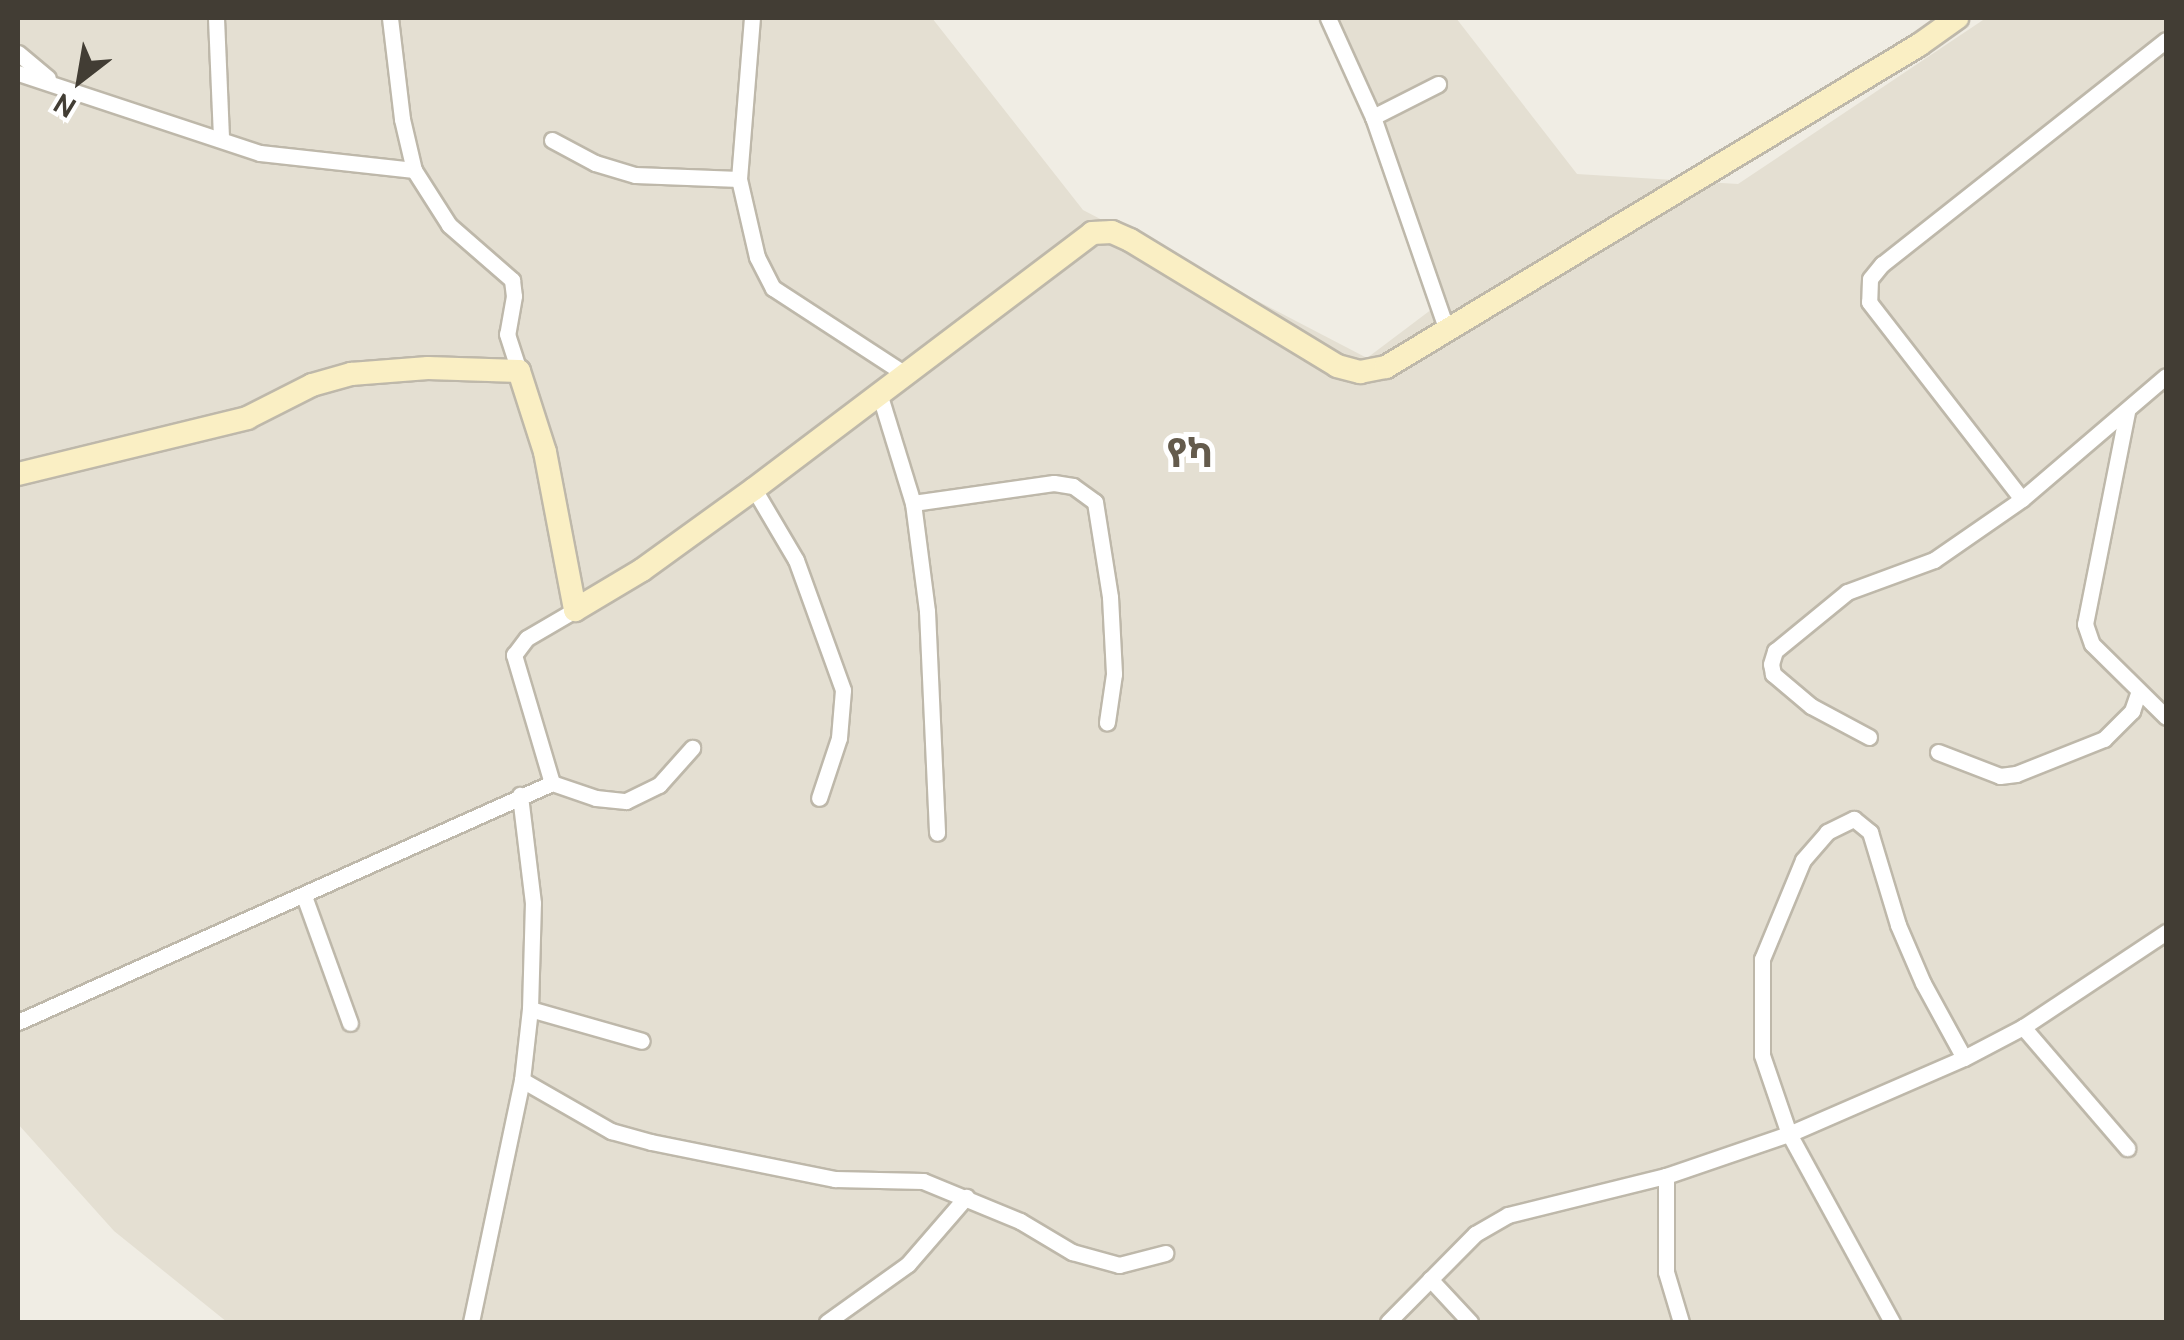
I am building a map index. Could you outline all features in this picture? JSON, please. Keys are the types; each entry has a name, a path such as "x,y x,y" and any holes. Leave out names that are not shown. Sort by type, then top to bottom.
{"street":[{"path":"216,18 221,137"},
{"path":"390,18 402,119 414,170 449,225 512,280 514,296 507,334 545,452 574,610"},
{"path":"752,18 740,180 757,257 773,288 905,374"},
{"path":"1328,18 1373,117 1447,331"},
{"path":"552,783 514,655 528,638 642,570 880,396 1092,233 1112,232 1130,240 1348,369 1360,372 1386,366 1919,45 1956,18"},
{"path":"2022,499 1870,302 1870,279 1882,264 2166,40"},
{"path":"18,54 51,80"},
{"path":"18,73 51,80 273,155 414,170"},
{"path":"1373,117 1438,84"},
{"path":"552,140 595,164 635,175 740,180"},
{"path":"18,474 247,418 312,385 352,374 428,368 519,371"},
{"path":"1869,738 1811,706 1774,674 1770,664 1776,651 1847,592 1934,560 2022,499 2166,376"},
{"path":"880,396 913,503 927,611 937,833"},
{"path":"2127,412 2085,624 2092,644 2166,716"},
{"path":"913,503 1054,483 1073,486 1094,502 1110,598 1114,674 1108,722"},
{"path":"754,489 796,560 843,690 839,738 819,798"},
{"path":"1938,752 2000,776 2016,774 2084,750 2104,738 2132,711 2138,691"},
{"path":"18,1022 552,783 596,798 626,801 658,784 692,748"},
{"path":"471,1322 522,1080 530,1009 533,903 520,795"},
{"path":"1892,1322 1790,1134 1762,1055 1762,959 1814,843 1854,819 1864,822 1870,832 1898,925 1922,983 1964,1058"},
{"path":"304,896 350,1023"},
{"path":"1388,1322 1474,1234 1508,1215 1666,1176 1790,1134 1964,1058 2023,1027 2166,932"},
{"path":"530,1009 642,1041"},
{"path":"2023,1027 2127,1148"},
{"path":"522,1080 612,1132 835,1179 923,1180 1088,1256 1119,1265 1165,1253"},
{"path":"1666,1176 1666,1272 1681,1322"},
{"path":"827,1322 908,1264 966,1197"},
{"path":"1430,1280 1470,1322"}],"shaded area":[{"path":"18,18 932,18 1083,210 1367,358 1444,300 1332,18 1456,18 1577,174 1738,184 1986,18 2166,18 2166,1322 227,1322 114,1231 18,1124"}],"district":[{"name":"የካ","path":"1190,453"}]}
